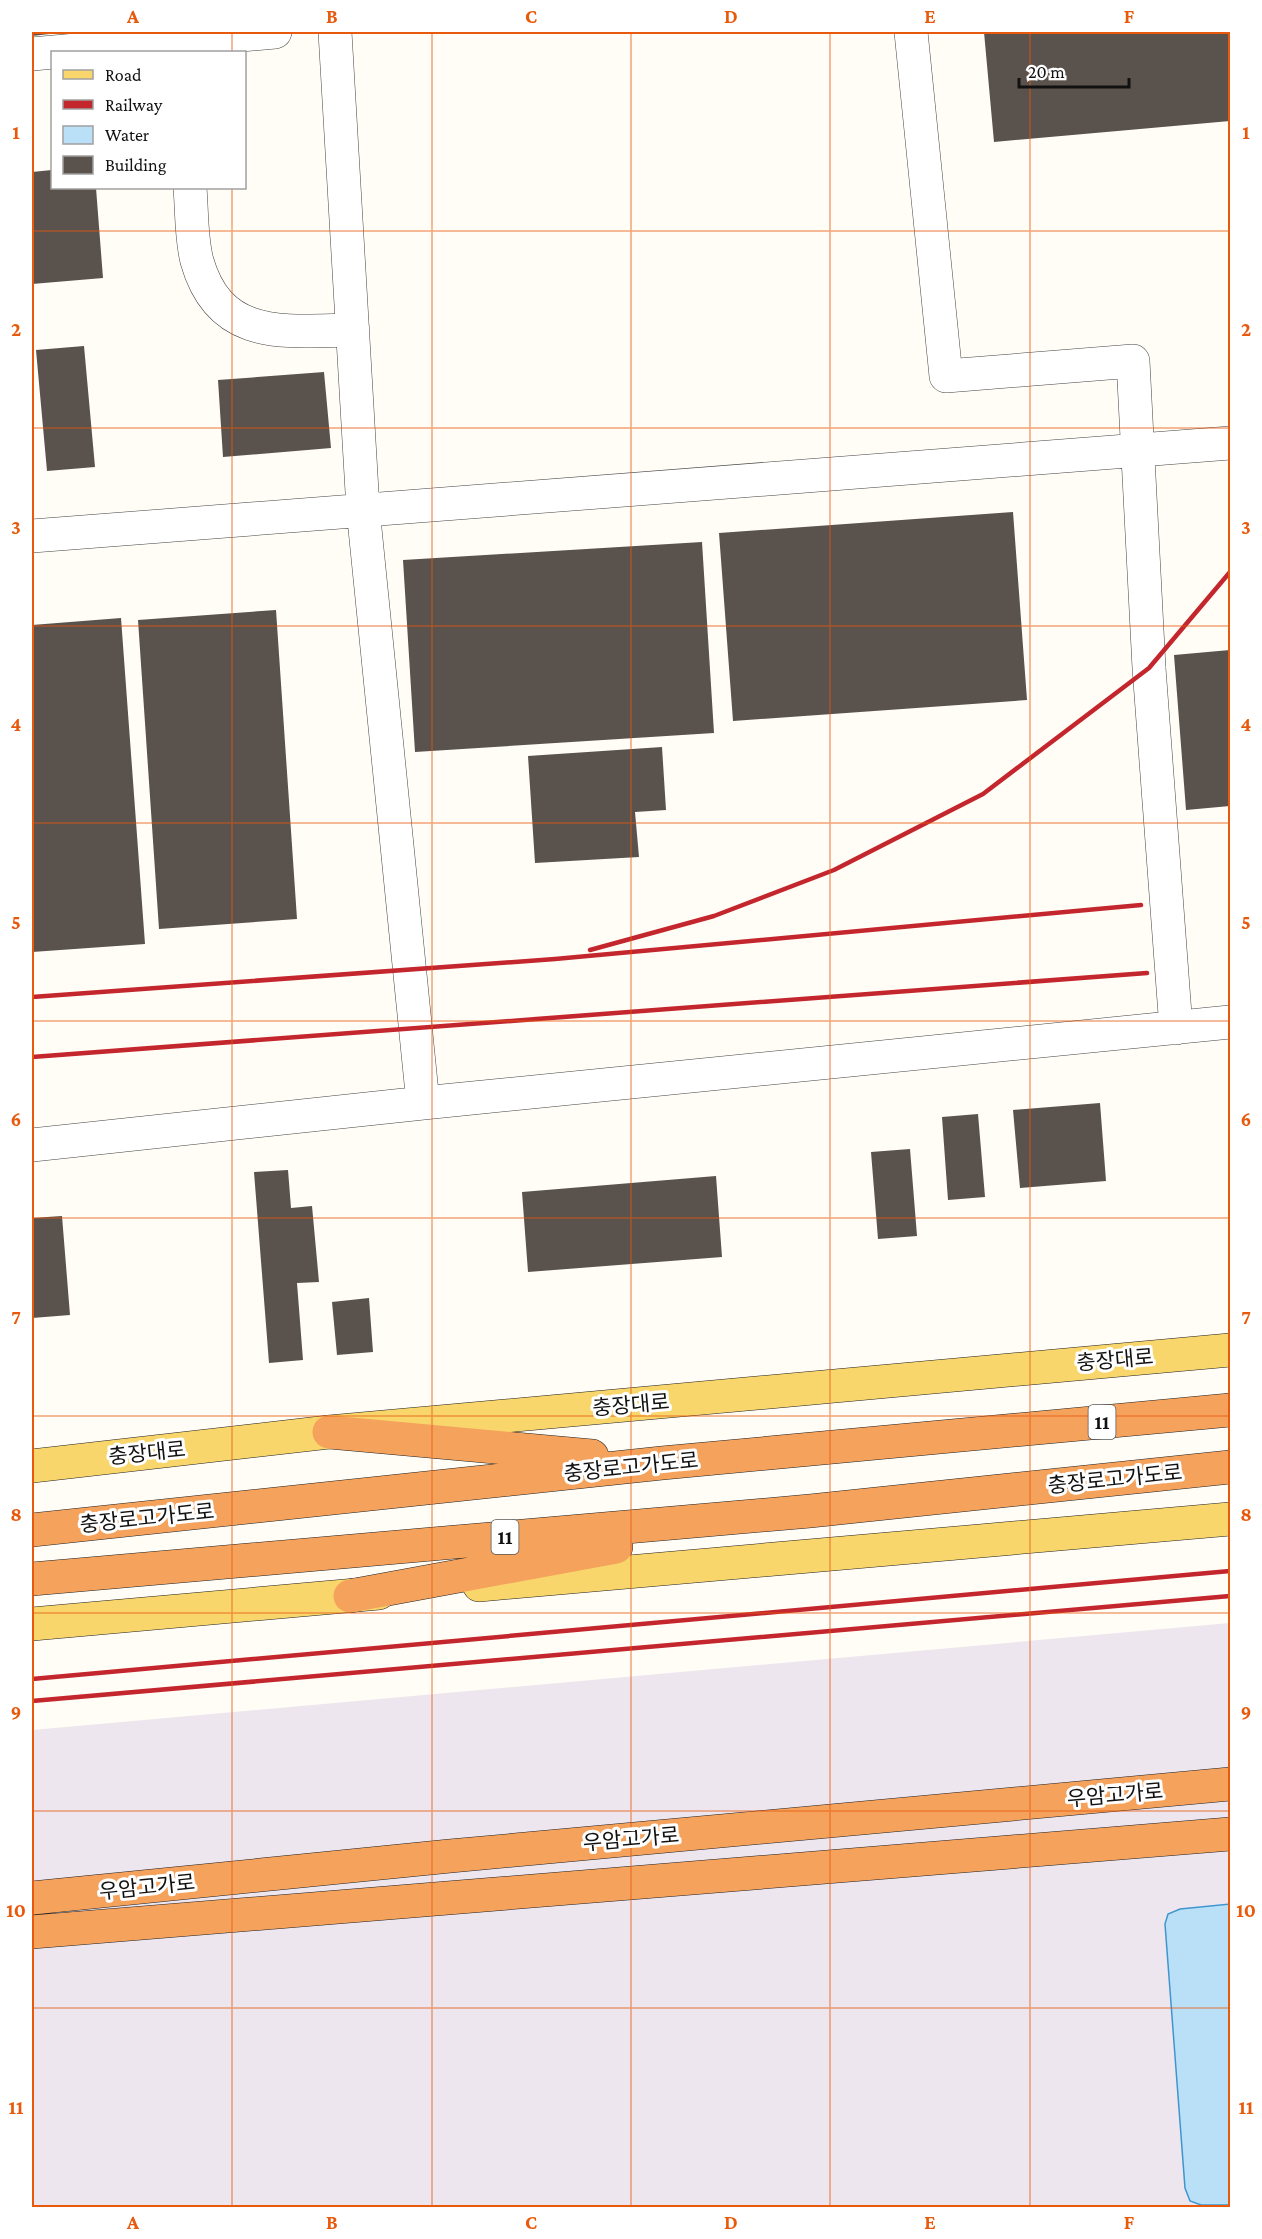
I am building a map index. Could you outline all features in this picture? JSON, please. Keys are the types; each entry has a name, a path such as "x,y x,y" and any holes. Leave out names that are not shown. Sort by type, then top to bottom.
{"highway":[{"name":"충장로고가도로","path":"32,1530 662,1463 1230,1410"},
{"path":"329,1432 662,1463"},
{"name":"충장로고가도로","path":"32,1579 810,1511 1230,1467"},
{"path":"350,1596 810,1511"},
{"name":"우암고가로","path":"32,1899 450,1856 1230,1784"},
{"name":"우암고가로","path":"32,1932 1230,1834"}],"main road":[{"name":"충장대로","path":"32,1466 329,1432 1230,1350"},
{"path":"32,1624 1230,1519"}],"street":[{"path":"95,51 178,47 275,32"},
{"path":"335,32 363,509 423,1103"},
{"path":"911,32 946,376 1133,361 1140,448 1149,669 1176,1028"},
{"path":"32,54 51,53"},
{"path":"190,189 197,260 214,300 239,321 283,331 353,330"},
{"path":"32,536 1140,448 1230,443"},
{"path":"32,1145 423,1103 1230,1022"}],"shaded area":[{"path":"1230,1623 1230,1907 1190,2201 1230,2205 1230,2207 32,2208 32,1730"}],"water":[{"path":"1230,1904 1230,2205 1201,2205 1190,2201 1185,2188 1165,1924 1168,1914 1180,1909"}],"building":[{"path":"32,32 58,32 58,33 32,36"},
{"path":"984,32 1230,32 1230,121 994,142"},
{"path":"51,170 51,189 96,189 103,278 32,284 32,172"},
{"path":"84,346 95,467 47,471 36,350"},
{"path":"324,372 331,448 223,457 218,380"},
{"path":"1013,512 1027,700 733,721 719,533"},
{"path":"702,542 714,733 415,752 403,560"},
{"path":"276,610 297,919 159,929 138,620"},
{"path":"121,618 145,944 32,952 32,625"},
{"path":"1230,650 1230,806 1186,810 1174,655"},
{"path":"662,747 666,810 635,812 639,857 535,863 528,756"},
{"path":"1100,1103 1106,1181 1020,1188 1013,1110"},
{"path":"978,1114 985,1197 948,1200 942,1117"},
{"path":"910,1149 917,1236 878,1239 871,1152"},
{"path":"288,1170 291,1208 312,1206 319,1282 297,1283 303,1360 269,1363 254,1172"},
{"path":"716,1176 722,1257 528,1272 522,1192"},
{"path":"62,1216 70,1315 32,1318 32,1218"},
{"path":"369,1298 373,1352 337,1355 332,1302"}],"railway":[{"path":"590,950 714,916 834,870 983,794 1149,668 1230,572"},
{"path":"32,997 555,959 1141,905"},
{"path":"32,1057 1147,973"},
{"path":"32,1679 1230,1571"},
{"path":"32,1701 1230,1596"}]}
